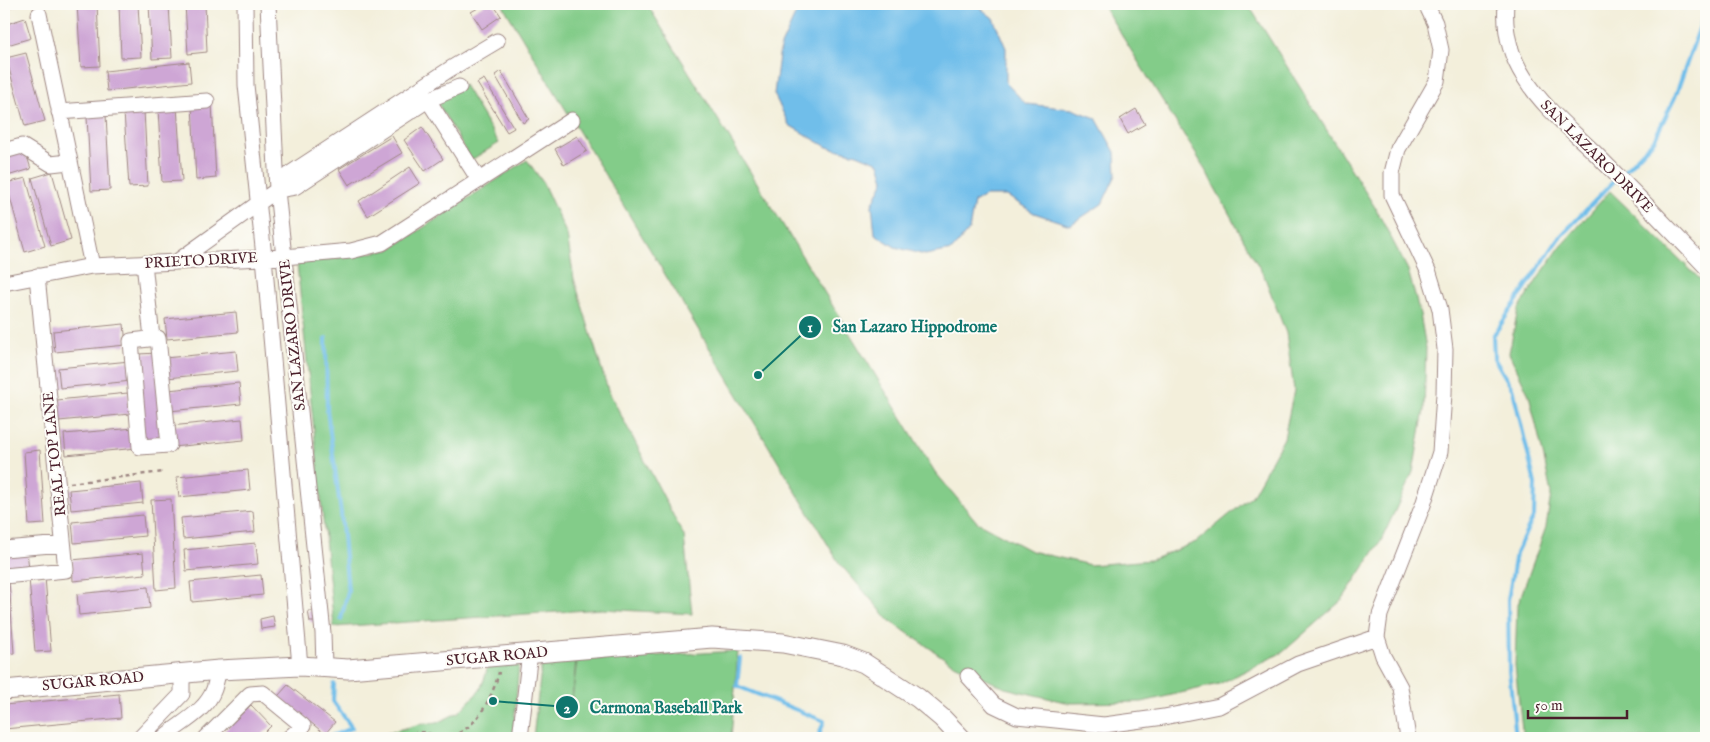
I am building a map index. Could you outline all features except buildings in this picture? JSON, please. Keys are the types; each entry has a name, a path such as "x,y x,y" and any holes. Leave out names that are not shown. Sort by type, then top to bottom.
{"main road":[{"name":"SUGAR ROAD","path":"4,690 219,670 300,666 348,669 712,638 783,642 817,648 864,663 918,698 942,718 961,738"}],"street":[{"name":"SAN LAZARO DRIVE","path":"245,4 246,85 259,203 300,666"},
{"name":"SAN LAZARO DRIVE","path":"268,4 276,190 323,633 324,666"},
{"path":"1408,738 1400,686 1383,656 1377,637 1380,614 1424,505 1440,452 1445,349 1440,309 1429,273 1392,195 1392,173 1398,149 1437,81 1441,50 1435,23 1426,4"},
{"name":"SAN LAZARO DRIVE","path":"1506,4 1505,18 1510,49 1524,76 1545,106 1594,152 1706,267"},
{"path":"39,14 92,266"},
{"path":"178,261 276,190 291,173 496,41"},
{"path":"276,190 295,187 428,100 459,87"},
{"path":"428,100 479,180"},
{"path":"59,112 207,101"},
{"name":"PRIETO DRIVE","path":"4,283 92,266 284,257 351,251 382,243 572,120"},
{"path":"4,151 22,146 51,164 70,162"},
{"path":"144,263 152,338"},
{"name":"REAL TOP LANE","path":"4,576 66,570 37,276"},
{"path":"152,338 158,338 168,445 140,447 131,341 152,338"},
{"path":"4,549 63,544"},
{"path":"968,676 994,705 1017,716 1104,725 1164,717 1219,706 1298,664 1377,637"},
{"path":"520,738 530,652"},
{"path":"162,715 171,731 195,715 214,691 219,670"},
{"path":"140,738 182,694 182,673"},
{"path":"206,738 250,694 264,693 303,726 290,738"}],"path":[{"path":"57,485 163,472"},
{"path":"405,738 421,731 447,736 464,730 474,722 488,701 497,680 502,656"}],"green space":[{"path":"502,4 647,4 935,472 977,522 1031,551 1090,565 1151,560 1196,542 1252,496 1284,438 1294,390 1286,333 1265,278 1199,159 1102,4 1248,4 1376,209 1408,270 1420,314 1426,348 1424,410 1413,472 1381,541 1342,600 1283,652 1219,684 1142,702 1069,703 1005,688 950,662 890,621 839,563"},
{"path":"464,85 499,143 471,160 437,102"},
{"path":"527,160 542,181 567,235 574,279 608,390 684,536 692,614 602,609 334,627 297,264 389,250"},
{"path":"1610,191 1706,285 1706,738 1523,738 1515,665 1517,607 1546,527 1551,494 1529,395 1509,353 1518,310 1560,247"},
{"path":"738,651 731,738 533,738 542,661 576,660 572,699 577,660"},
{"path":"519,663 513,738 370,738 420,724 437,723 459,712 480,690 488,665"}],"water":[{"path":"803,4 975,4 993,18 1006,48 1006,83 1026,104 1072,109 1096,118 1115,152 1116,175 1102,204 1070,225 1034,213 1007,196 985,196 974,202 969,230 952,250 925,255 895,247 875,234 872,205 884,180 879,163 857,154 827,147 789,125 774,94 780,48 797,11"}],"waterway":[{"path":"1621,174 1654,140 1675,97 1706,9"},
{"path":"1516,738 1509,670 1508,600 1516,553 1534,516 1535,484 1513,390 1494,358 1493,336 1559,238 1616,179"},
{"path":"326,338 327,410 341,513 348,591 341,619"},
{"path":"740,658 737,686 824,721 818,738"},
{"path":"326,738 352,728 333,701 334,684"}],"place":[{"name":"San Lazaro Hippodrome","path":"758,375"},
{"name":"Carmona Baseball Park","path":"493,701"}]}
